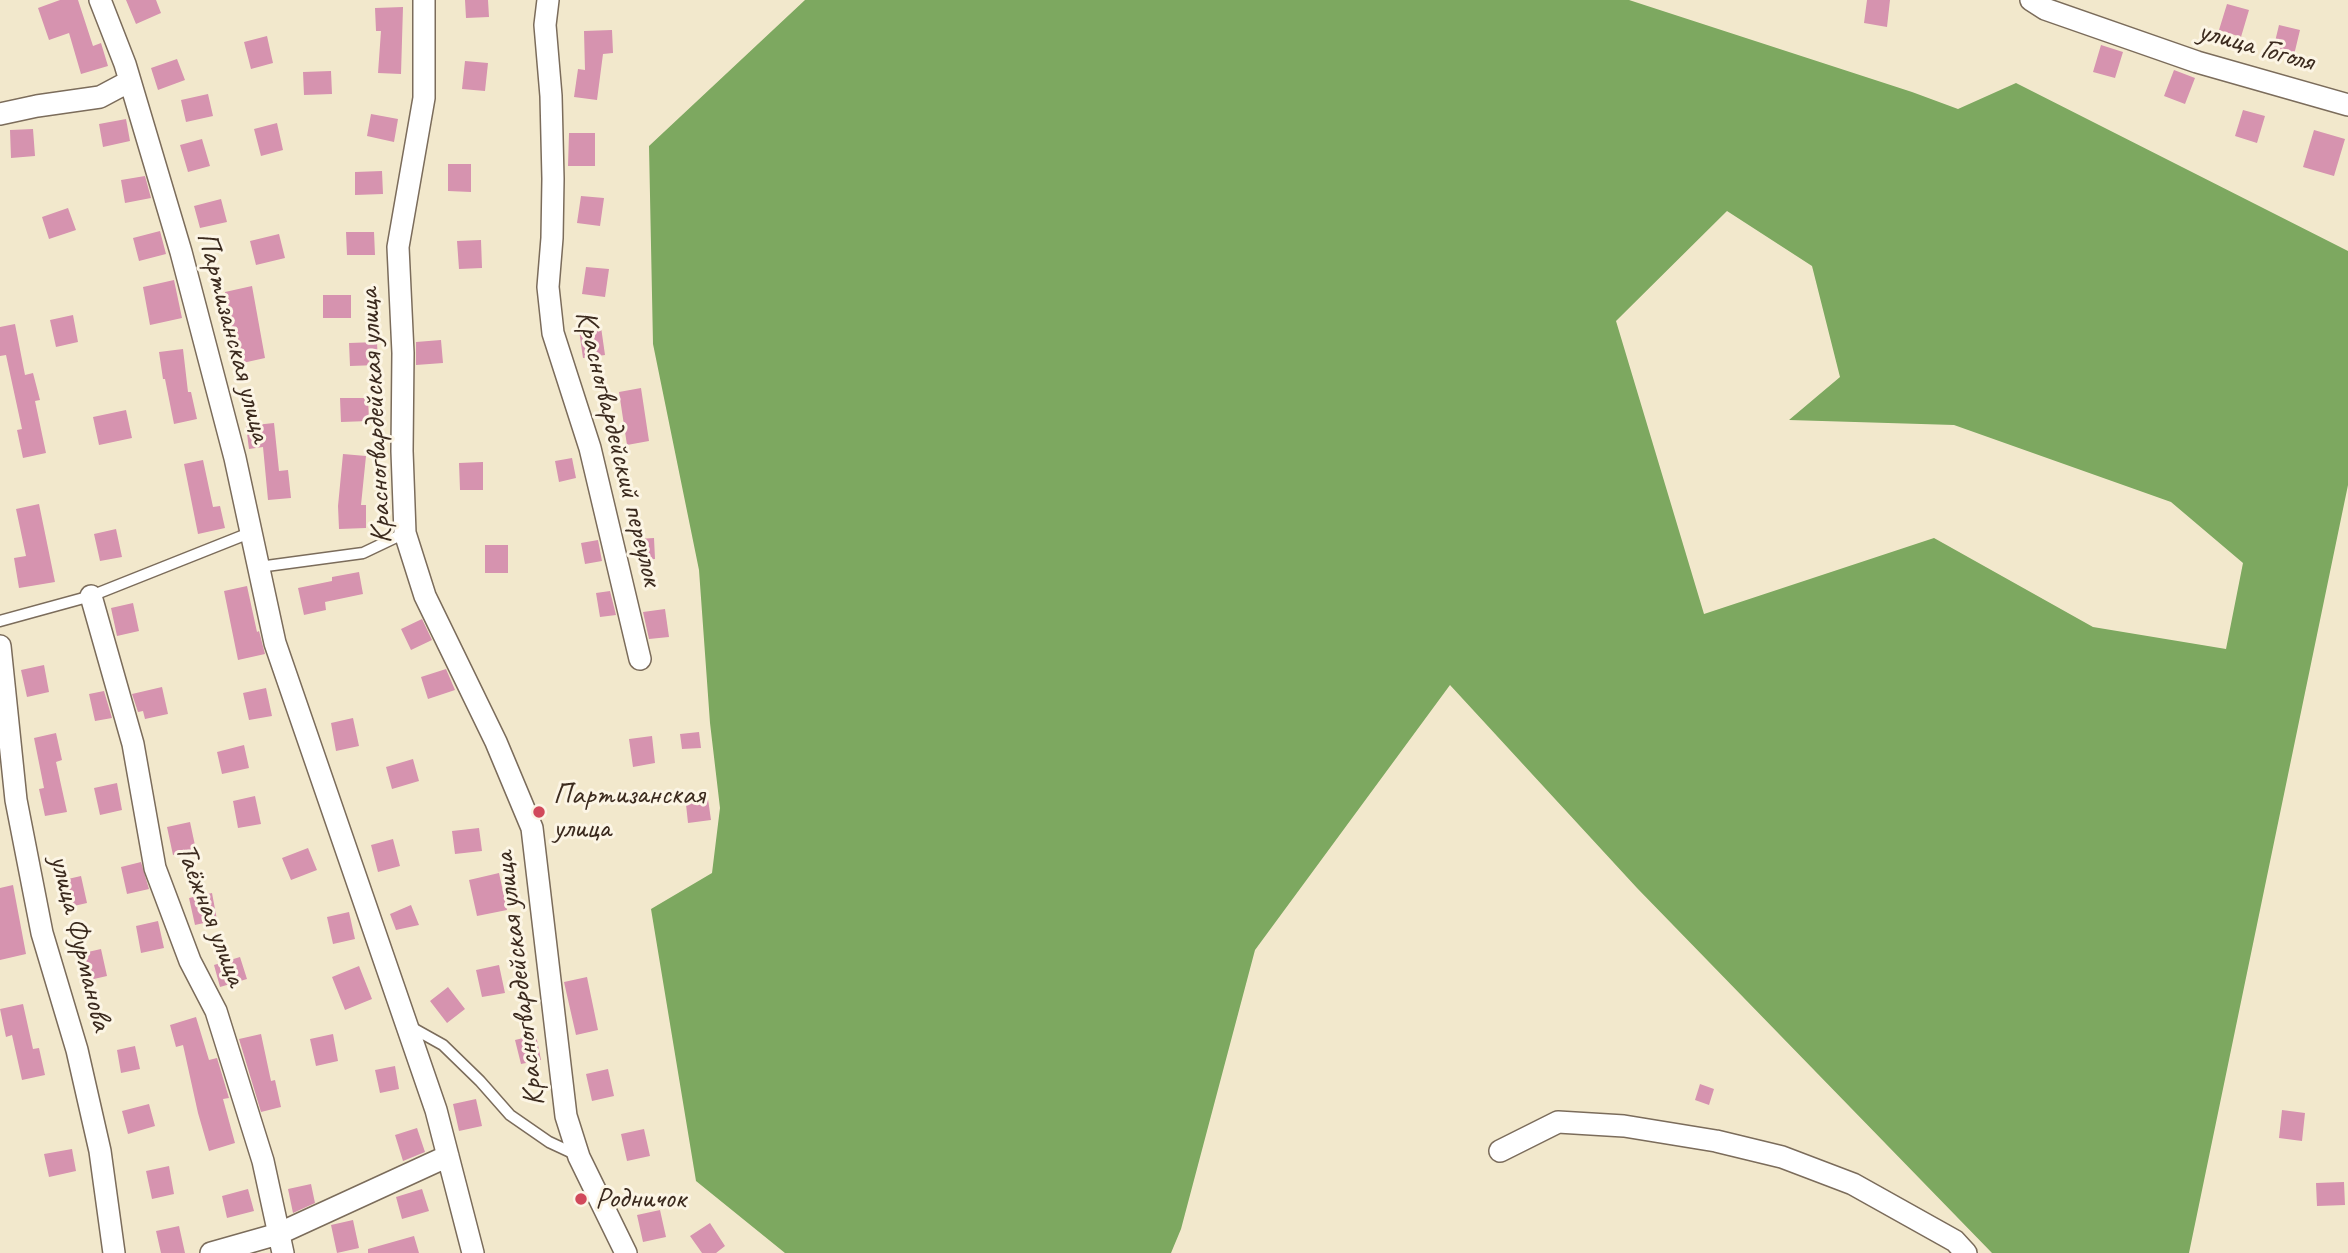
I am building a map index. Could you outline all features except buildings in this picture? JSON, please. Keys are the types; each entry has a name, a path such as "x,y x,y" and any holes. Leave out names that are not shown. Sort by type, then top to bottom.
{"street":[{"name":"Партизанская улица","path":"101,0 130,81 184,264 235,457 275,643 409,1026 436,1110 473,1253"},
{"name":"Красногвардейская улица","path":"424,0 424,98 398,247 403,353 405,533 425,596 496,743 532,828 566,1116 579,1157 626,1253"},
{"name":"Красногвардейский переулок","path":"548,0 545,25 551,96 553,179 548,287 553,333 590,448 640,659"},
{"name":"улица Гоголя","path":"2031,0 2045,9 2197,62 2348,105"},
{"path":"0,114 100,97 130,81"},
{"name":"Таёжная улица","path":"91,596 133,744 155,868 190,961 216,1011 263,1161 281,1244"},
{"name":"улица Фурманова","path":"0,646 16,800 42,933 77,1050 100,1151 114,1253"},
{"path":"1500,1151 1558,1122 1624,1126 1716,1140 1782,1157 1853,1184 1955,1241 1966,1253"},
{"path":"211,1253 281,1244 448,1156"}],"lane":[{"path":"0,621 91,596 252,532"},
{"path":"259,566 363,553 405,533"},
{"path":"409,1026 443,1045 510,1115 549,1142 579,1157"}],"green space":[{"path":"805,0 1629,0 1958,109 2016,83 2348,251 2348,485 2189,1253 1992,1253 1637,888 1450,685 1255,950 1181,1229 1171,1253 785,1253 696,1181 651,909 712,873 720,808 710,723 699,570 653,344 649,146","holes":["1727,211 1812,266 1840,377 1789,420 1954,425 2171,502 2243,563 2226,649 2093,627 1934,538 1704,614 1616,321"]}],"place":[{"name":"Партизанская улица","path":"539,812"},
{"name":"Родничок","path":"581,1199"}]}
